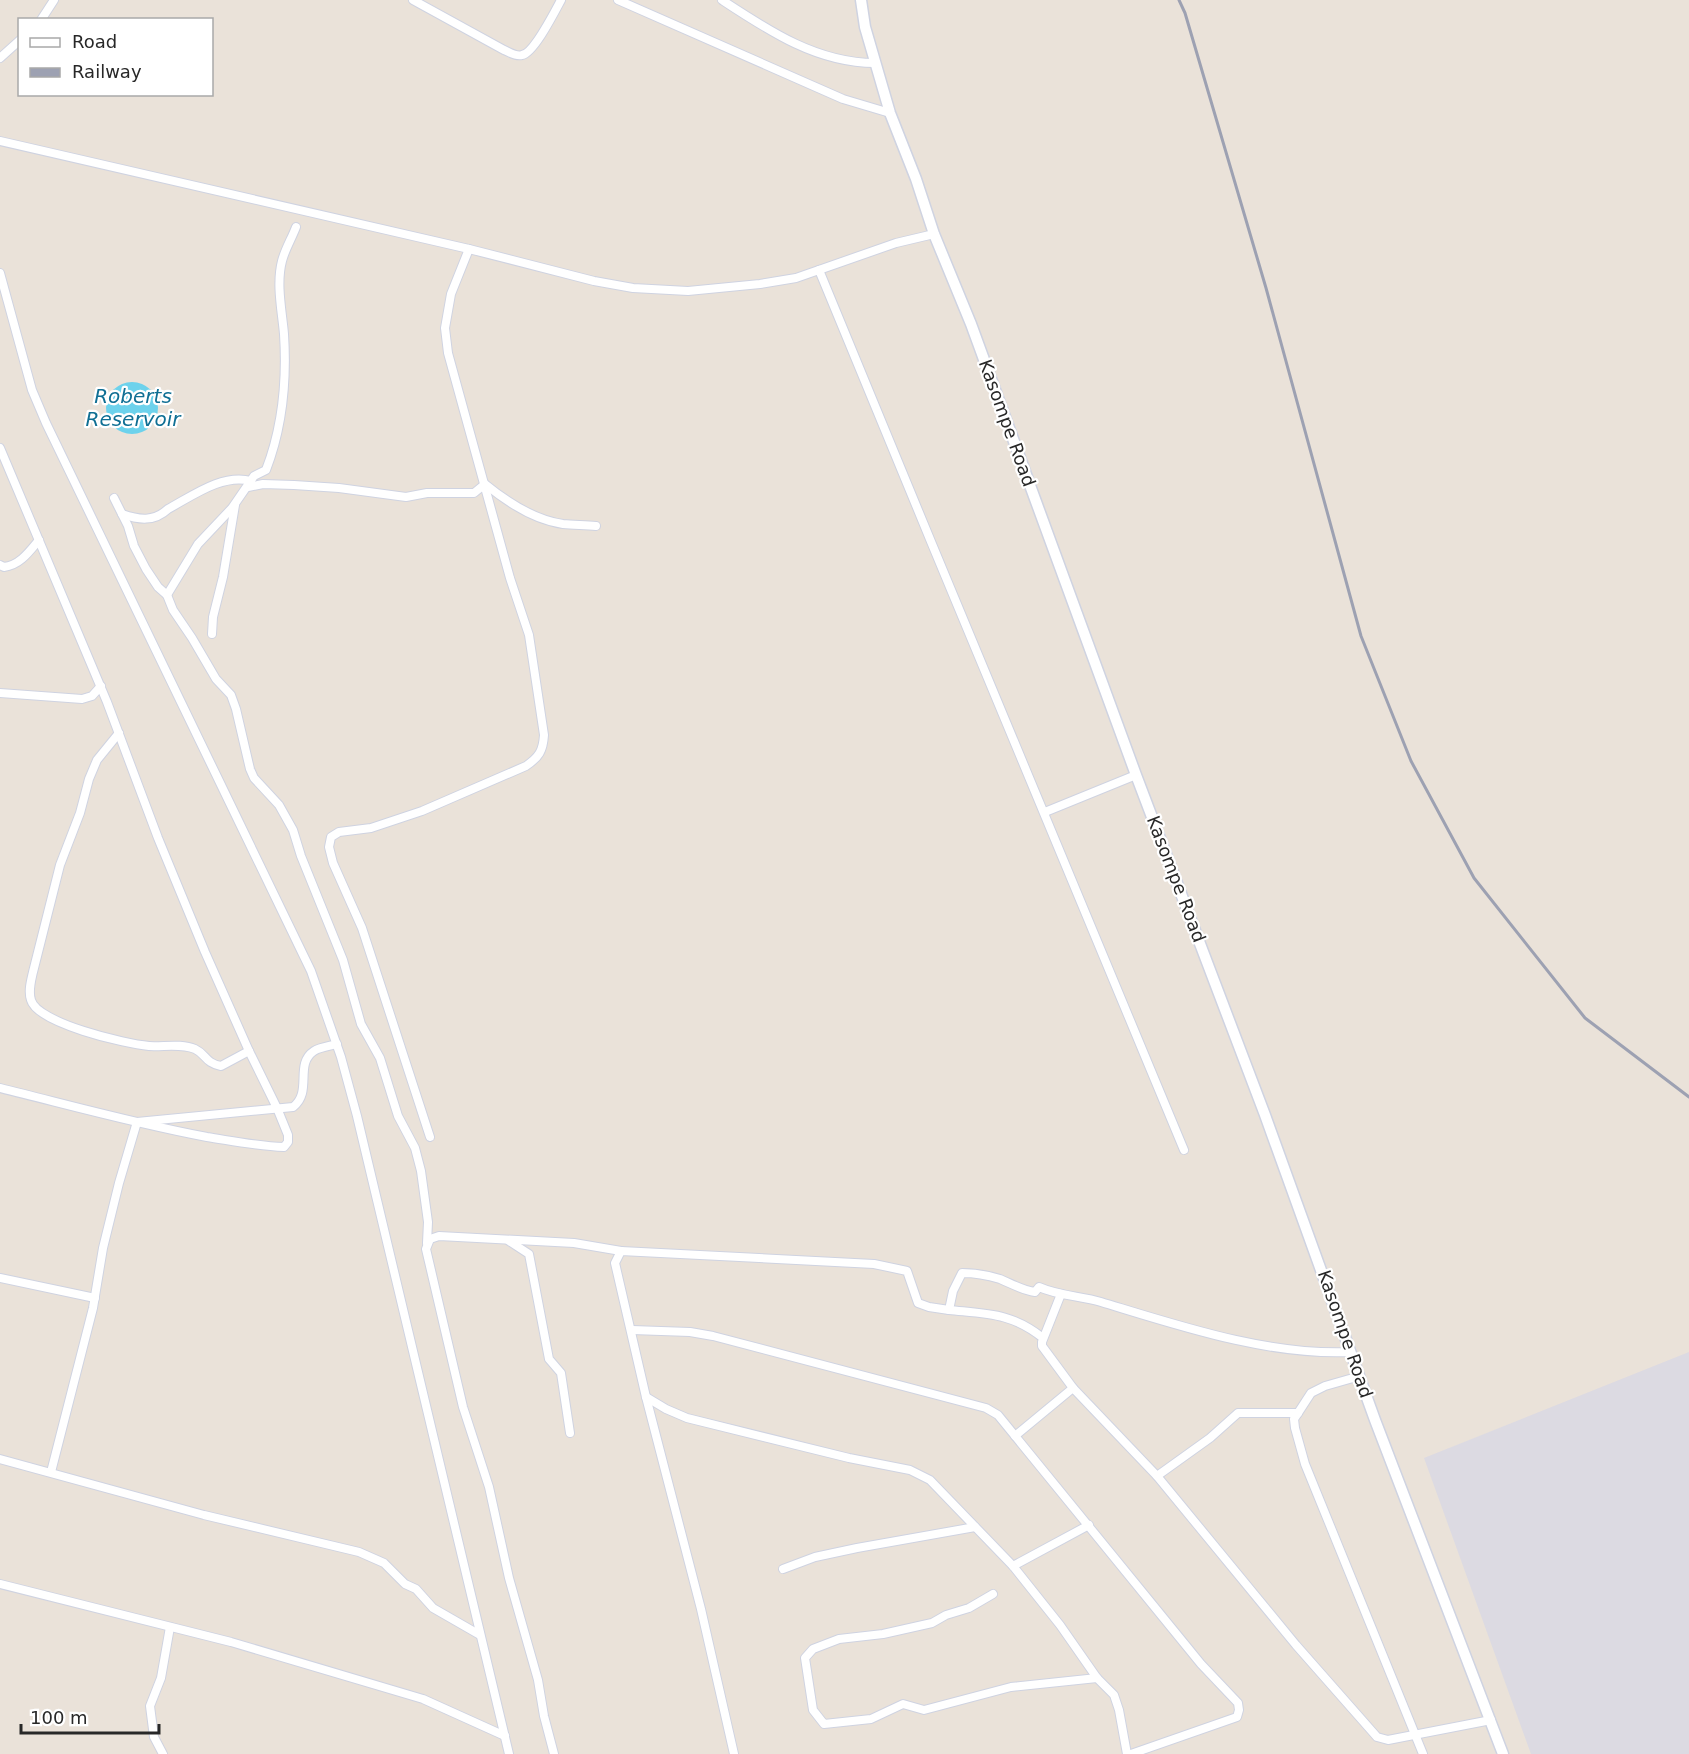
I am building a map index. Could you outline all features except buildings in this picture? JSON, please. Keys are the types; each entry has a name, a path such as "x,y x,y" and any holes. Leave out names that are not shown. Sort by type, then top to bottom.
{"street":[{"path":"42,18 54,0"},
{"path":"412,0 519,56 526,54 548,28 561,0"},
{"path":"618,0 843,99 890,113"},
{"path":"722,0 782,38 827,56 855,63 875,63"},
{"name":"Kasompe Road","path":"861,0 865,27 890,113 916,179 933,234 971,324 1136,775 1503,1754"},
{"path":"0,58 18,42"},
{"path":"0,141 469,249 594,281 633,288 688,291 796,278 896,243 933,234"},
{"path":"167,595 198,544 235,504 254,476 266,470 281,422 285,382 284,338 280,306 282,261 296,227"},
{"path":"430,1137 362,928 333,863 329,847 331,837 339,832 371,828 422,811 526,766 539,758 543,746 544,735 529,635 510,578 448,353 445,328 451,294 469,249"},
{"path":"819,270 1184,1150"},
{"path":"0,273 32,390 46,423 311,970 337,1044 362,1139 509,1754"},
{"path":"0,448 101,686 162,849 249,1051 277,1108 288,1135 288,1142 284,1147 235,1143 137,1122 0,1088"},
{"path":"122,514 147,520 161,515 168,509 221,482 241,478 249,484 294,484 406,497 427,493 474,493 485,484"},
{"path":"485,484 502,499 524,511 561,524 596,526"},
{"path":"114,498 146,569 158,587 167,595 173,610 210,671 231,695 250,769 254,778 279,805 293,830 301,856 343,960 361,1024 380,1058 398,1116 415,1148 421,1171 428,1221 426,1249 463,1407 489,1487 509,1578 538,1680 554,1754"},
{"path":"212,634 213,617 223,577 235,504"},
{"path":"0,564 4,567 12,566 21,561 39,540"},
{"path":"0,693 82,699 92,696 101,686"},
{"path":"119,733 106,748 93,770 80,813 60,865 33,972 30,988 31,1001 39,1012 78,1029 149,1046 195,1049 211,1064 221,1066 249,1051"},
{"path":"1045,812 1136,775"},
{"path":"137,1122 293,1107 299,1103 304,1088 303,1075 311,1053 337,1044"},
{"path":"51,1472 95,1298 105,1237 137,1122"},
{"path":"427,1243 430,1239 439,1236 574,1243 621,1251 874,1264 907,1271 918,1302 929,1307 1002,1316 1026,1325 1043,1338"},
{"path":"507,1240 529,1254 549,1359 561,1373 570,1433"},
{"path":"621,1251 615,1263 734,1754"},
{"path":"949,1310 953,1291 962,1273 980,1274 1001,1280 1022,1290 1035,1292 1040,1287 1051,1292 1099,1302 1132,1313 1284,1349 1321,1353 1352,1352"},
{"path":"0,1278 95,1298"},
{"path":"1060,1294 1042,1346 1073,1388 1157,1476 1377,1737 1388,1740 1416,1736 1491,1720"},
{"path":"632,1330 713,1336 986,1408 998,1415 1201,1664 1238,1703 1237,1717 1129,1754 1114,1695 1097,1678 1060,1625 1012,1566 930,1480 910,1470 849,1458 687,1418 646,1397"},
{"path":"1360,1376 1325,1386 1311,1393 1294,1419 1295,1428 1305,1464 1423,1754"},
{"path":"1015,1436 1073,1388"},
{"path":"1157,1476 1210,1438 1238,1413 1298,1413"},
{"path":"0,1459 204,1515 359,1552 384,1563 405,1584 416,1588 433,1608 480,1635"},
{"path":"1012,1566 1089,1525"},
{"path":"783,1569 815,1557 975,1527"},
{"path":"0,1584 231,1642 423,1699 505,1736"},
{"path":"993,1594 969,1608 946,1615 932,1623 883,1634 839,1639 813,1649 805,1658 813,1710 824,1724 845,1723 871,1719 903,1704 924,1710 1011,1687 1097,1678"},
{"path":"163,1754 154,1737 150,1706 161,1678 170,1627"}],"shaded area":[{"path":"1689,1352 1689,1754 1531,1754 1424,1458"}],"water":[{"name":"Roberts Reservoir","path":"127,382 137,382 151,389 158,408 151,427 137,434 127,434 117,430 110,423 106,413 106,403 110,393 117,386"}],"railway":[{"path":"1179,0 1185,13 1266,288 1361,636 1411,761 1474,878 1585,1018 1689,1097"}]}
